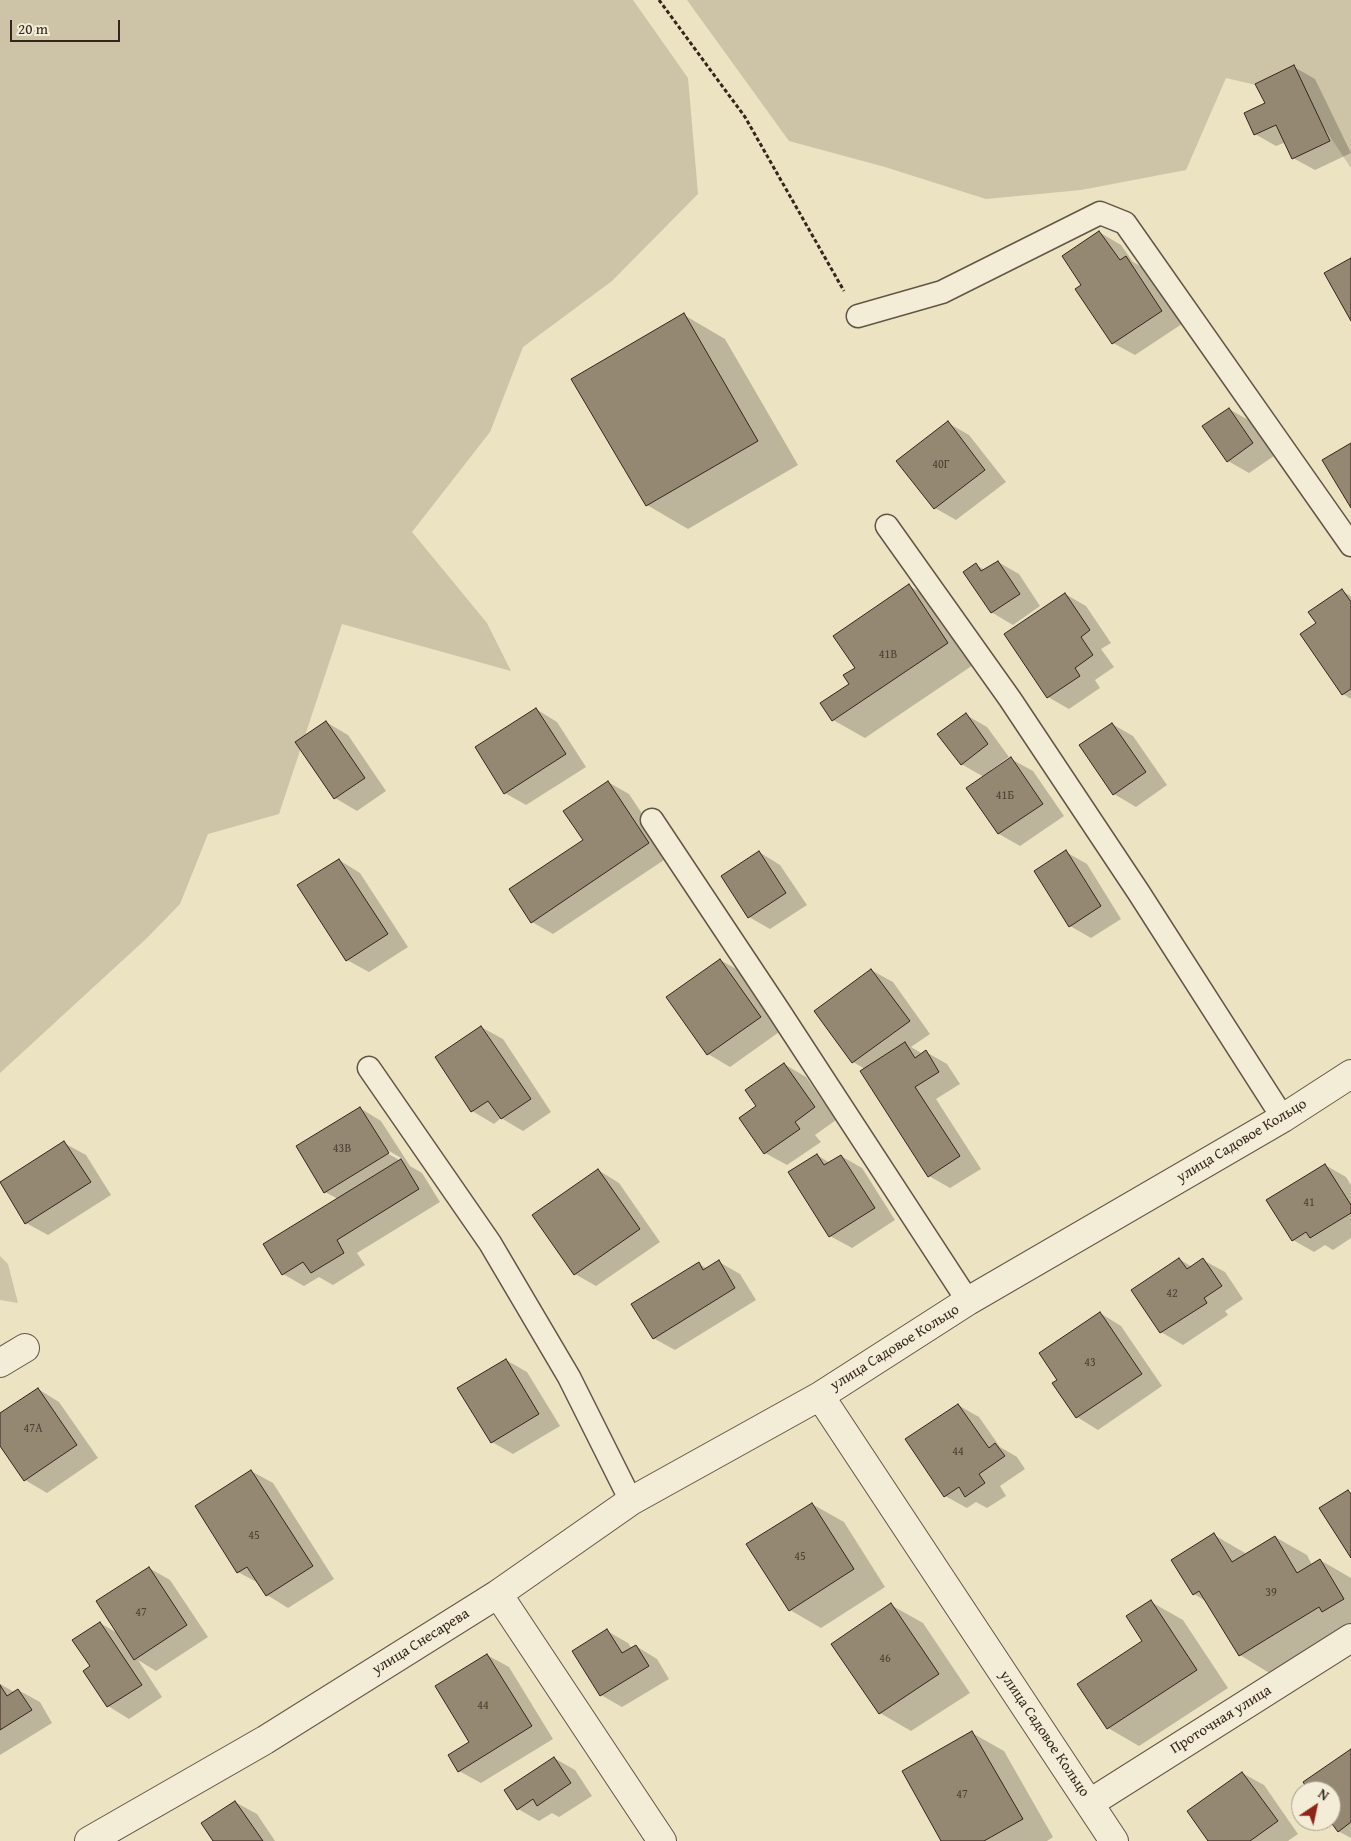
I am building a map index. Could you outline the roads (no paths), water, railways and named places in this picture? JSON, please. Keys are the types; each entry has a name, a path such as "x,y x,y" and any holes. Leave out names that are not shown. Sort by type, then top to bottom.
{"street":[{"name":"улица Садовое Кольцо","path":"1114,1841 820,1396 968,1301 1283,1118 1351,1074"},
{"path":"0,1363 25,1348"},
{"name":"улица Снесарева","path":"90,1841 265,1740 498,1594 632,1501 820,1396"},
{"path":"498,1594 662,1841"},
{"name":"Проточная улица","path":"1090,1803 1351,1638"}],"lane":[{"path":"858,316 942,292 1100,213 1125,223 1351,545"},
{"path":"887,526 1010,698 1140,893 1283,1118"},
{"path":"652,820 968,1301"},
{"path":"369,1068 490,1243 569,1377 632,1501"}]}
